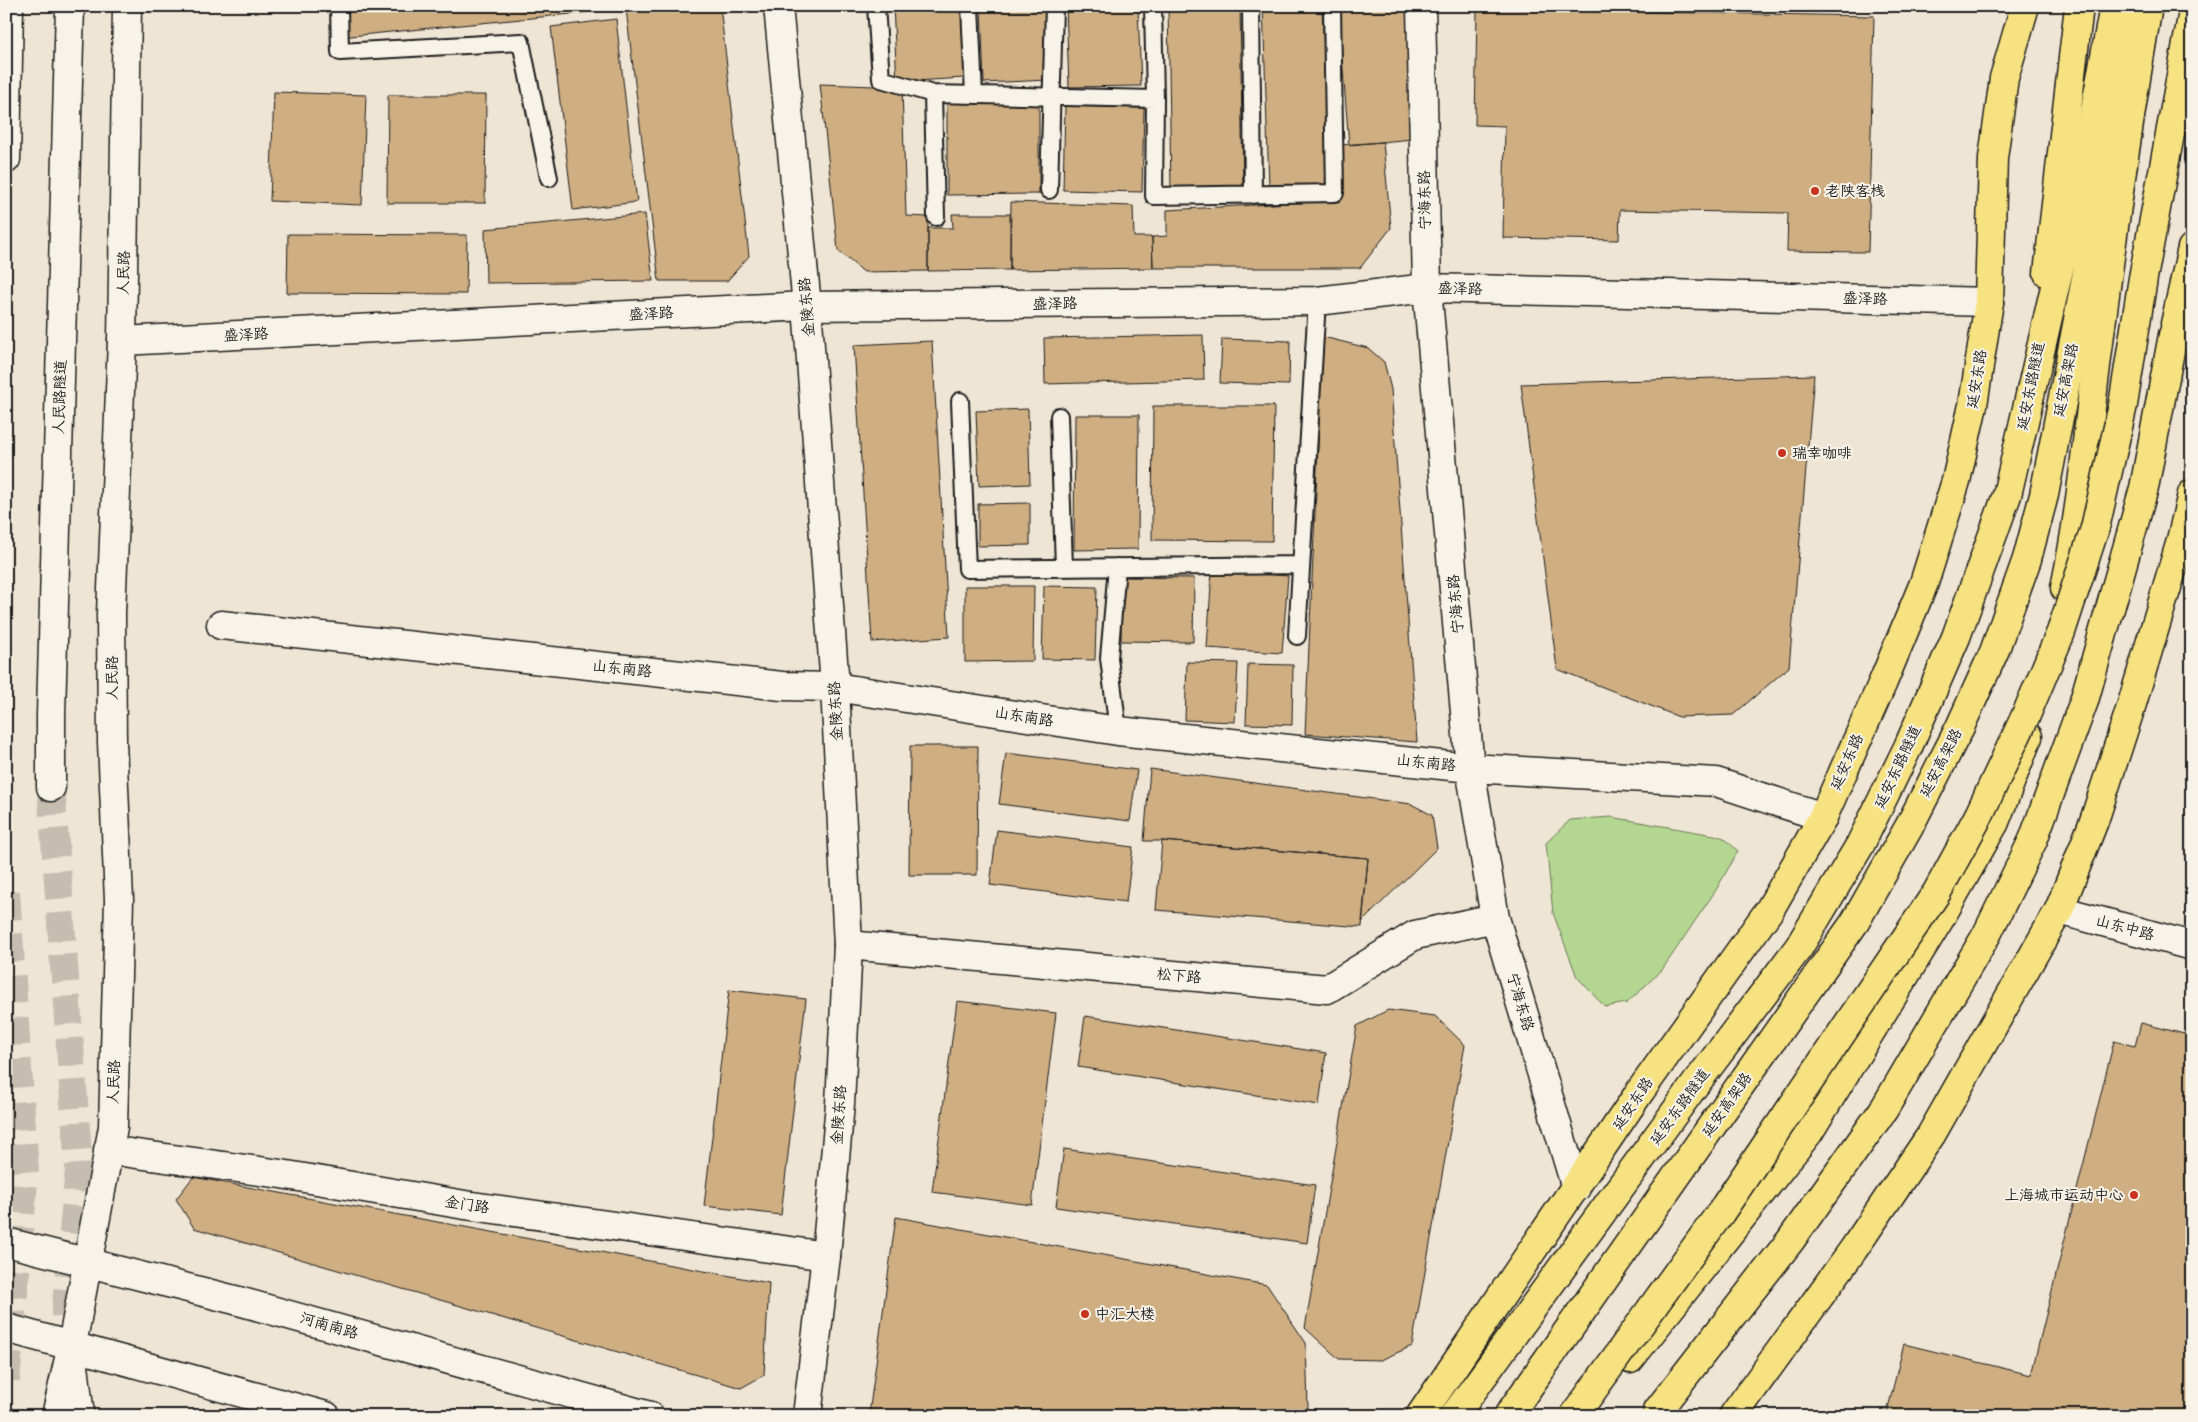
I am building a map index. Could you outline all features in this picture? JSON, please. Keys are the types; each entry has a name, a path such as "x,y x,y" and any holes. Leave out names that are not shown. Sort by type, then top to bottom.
{"main road":[{"name":"延安东路","path":"1420,1416 1668,1052 1770,909 1823,817 1924,583 1956,481 1973,405 1988,302 1993,158 2004,78 2025,6"},
{"name":"延安东路隧道","path":"1454,1416 1694,1086 1799,948 1860,845 1908,747 1956,637 2007,495 2038,361 2079,6"},
{"path":"2038,361 2093,122 2114,6"},
{"name":"延安高架路","path":"1508,1416 1855,922 1909,827 1960,727 1994,652 2027,560 2044,495 2103,191 2135,6"},
{"path":"1585,1416 1809,1132 1938,922 1998,814 2032,726 2076,537 2095,375 2133,99 2148,6"},
{"path":"1574,1416 1720,1212 1937,892 1979,816 2026,715 2062,632 2095,528 2123,405 2143,278 2192,17"},
{"path":"1658,1410 1790,1241 1884,1109 1987,934 2033,840 2084,701 2144,488 2173,335 2192,248"},
{"path":"2173,335 2192,297"},
{"path":"1733,1416 1853,1250 1931,1135 2059,910 2094,821 2128,716 2180,544 2192,494"}],"street":[{"path":"6,159 9,6"},
{"name":"人民路隧道","path":"51,787 51,715 70,6"},
{"name":"人民路","path":"56,1416 72,1345 113,1127 119,900 112,742 111,614 122,341 127,6"},
{"name":"金陵东路","path":"778,6 807,306 835,687 848,945 840,1104 826,1256 807,1416"},
{"name":"宁海东路","path":"1421,6 1427,288 1470,768 1495,918 1576,1188"},
{"name":"盛泽路","path":"122,341 807,306 1317,301 1427,288 1988,302"},
{"name":"山东南路","path":"221,625 782,686 835,687 1118,731 1470,768 1716,782 1823,817"},
{"name":"山东中路","path":"2059,910 2192,946"},
{"name":"松下路","path":"848,945 1327,989 1415,935 1495,918"},
{"name":"金门路","path":"108,1150 281,1174 465,1205 826,1256"},
{"name":"河南南路","path":"6,1242 236,1300 650,1416"},
{"path":"6,1328 326,1416"},
{"path":"63,1416 72,1345"},
{"name":"人民路","path":"72,1345 80,1416"}],"lane":[{"path":"339,6 340,52 521,42 549,178"},
{"path":"876,6 880,79 933,94 1155,99"},
{"path":"970,6 974,95"},
{"path":"1049,190 1054,6"},
{"path":"1153,6 1155,99 1154,196 1335,193 1332,6"},
{"path":"1251,6 1253,195"},
{"path":"933,94 936,217"},
{"path":"1297,636 1317,301"},
{"path":"960,400 967,569 1301,565"},
{"path":"1059,416 1064,567"},
{"path":"1117,567 1109,658 1118,731"}],"green space":[{"path":"1611,817 1714,835 1724,838 1738,851 1716,890 1662,970 1627,1003 1605,1007 1577,977 1553,913 1546,843 1570,820"}],"building":[{"path":"343,6 580,6 581,13 341,37"},
{"path":"580,6 720,6 749,256 727,281 659,281 626,9 581,13"},
{"path":"893,6 961,6 965,78 897,82"},
{"path":"981,6 1046,6 1049,80 984,83"},
{"path":"1066,6 1138,6 1141,86 1069,87"},
{"path":"1168,6 1240,6 1243,189 1171,190"},
{"path":"1263,6 1322,6 1329,185 1269,187"},
{"path":"1338,6 1406,6 1413,139 1349,145"},
{"path":"1477,9 1874,16 1868,252 1787,251 1788,213 1620,210 1619,240 1503,238 1505,126 1475,125"},
{"path":"616,19 637,202 573,210 551,27"},
{"path":"820,84 902,87 906,216 928,217 928,271 864,272 838,251"},
{"path":"274,92 366,95 362,205 270,201"},
{"path":"388,95 486,95 485,203 387,203"},
{"path":"947,101 1039,101 1039,194 947,195"},
{"path":"1065,106 1144,108 1142,192 1063,190"},
{"path":"1383,142 1391,228 1360,268 1153,268 1152,237 1167,236 1167,210 1342,200 1340,145"},
{"path":"1011,202 1133,206 1134,237 1152,237 1153,268 1010,270"},
{"path":"645,214 653,281 486,283 485,229"},
{"path":"952,214 1010,214 1010,270 928,271 928,228 953,228"},
{"path":"288,234 467,235 466,294 287,293"},
{"path":"1203,335 1204,380 1045,384 1044,338"},
{"path":"1323,337 1368,348 1384,362 1391,389 1417,742 1305,734"},
{"path":"1222,339 1290,341 1289,385 1220,383"},
{"path":"932,341 949,637 872,642 854,345"},
{"path":"1814,375 1789,667 1733,715 1679,717 1557,669 1521,384"},
{"path":"1153,406 1274,406 1272,541 1152,540"},
{"path":"1028,409 1030,484 979,486 976,411"},
{"path":"1075,415 1139,415 1138,549 1074,550"},
{"path":"1030,503 1030,545 978,546 978,504"},
{"path":"1212,570 1288,576 1282,653 1207,648"},
{"path":"1122,577 1194,578 1193,642 1121,641"},
{"path":"965,586 1034,586 1033,661 965,662"},
{"path":"1044,586 1097,587 1095,660 1042,659"},
{"path":"1187,662 1238,663 1235,722 1185,720"},
{"path":"1248,664 1293,665 1292,725 1246,724"},
{"path":"910,746 978,746 977,875 909,875"},
{"path":"1006,753 1137,770 1130,821 999,804"},
{"path":"1150,769 1411,804 1432,815 1437,848 1362,922 1368,858 1144,841"},
{"path":"997,830 1133,847 1126,902 990,885"},
{"path":"1162,841 1368,858 1362,927 1156,910"},
{"path":"729,990 806,999 781,1215 704,1206"},
{"path":"957,1001 1056,1013 1032,1205 932,1192"},
{"path":"1388,1010 1435,1016 1465,1045 1412,1346 1381,1360 1339,1359 1305,1328 1357,1026"},
{"path":"1085,1016 1326,1053 1319,1105 1078,1067"},
{"name":"上海城市运动中心","path":"2141,1023 2192,1036 2192,1416 1886,1416 1904,1344 2031,1375 2114,1041 2135,1046"},
{"path":"1064,1149 1315,1185 1307,1243 1056,1207"},
{"path":"193,1177 769,1283 764,1375 741,1388 194,1228 176,1199"},
{"name":"中汇大楼","path":"896,1217 1267,1285 1306,1343 1308,1407 1305,1416 879,1416 869,1414"}],"tunnel":[{"path":"51,787 79,1169 63,1337"},
{"path":"6,892 25,1171 6,1381"}],"place":[{"name":"老陕客栈","path":"1815,191"},
{"name":"瑞幸咖啡","path":"1782,453"},
{"name":"上海城市运动中心","path":"2134,1195"},
{"name":"中汇大楼","path":"1085,1314"}]}
